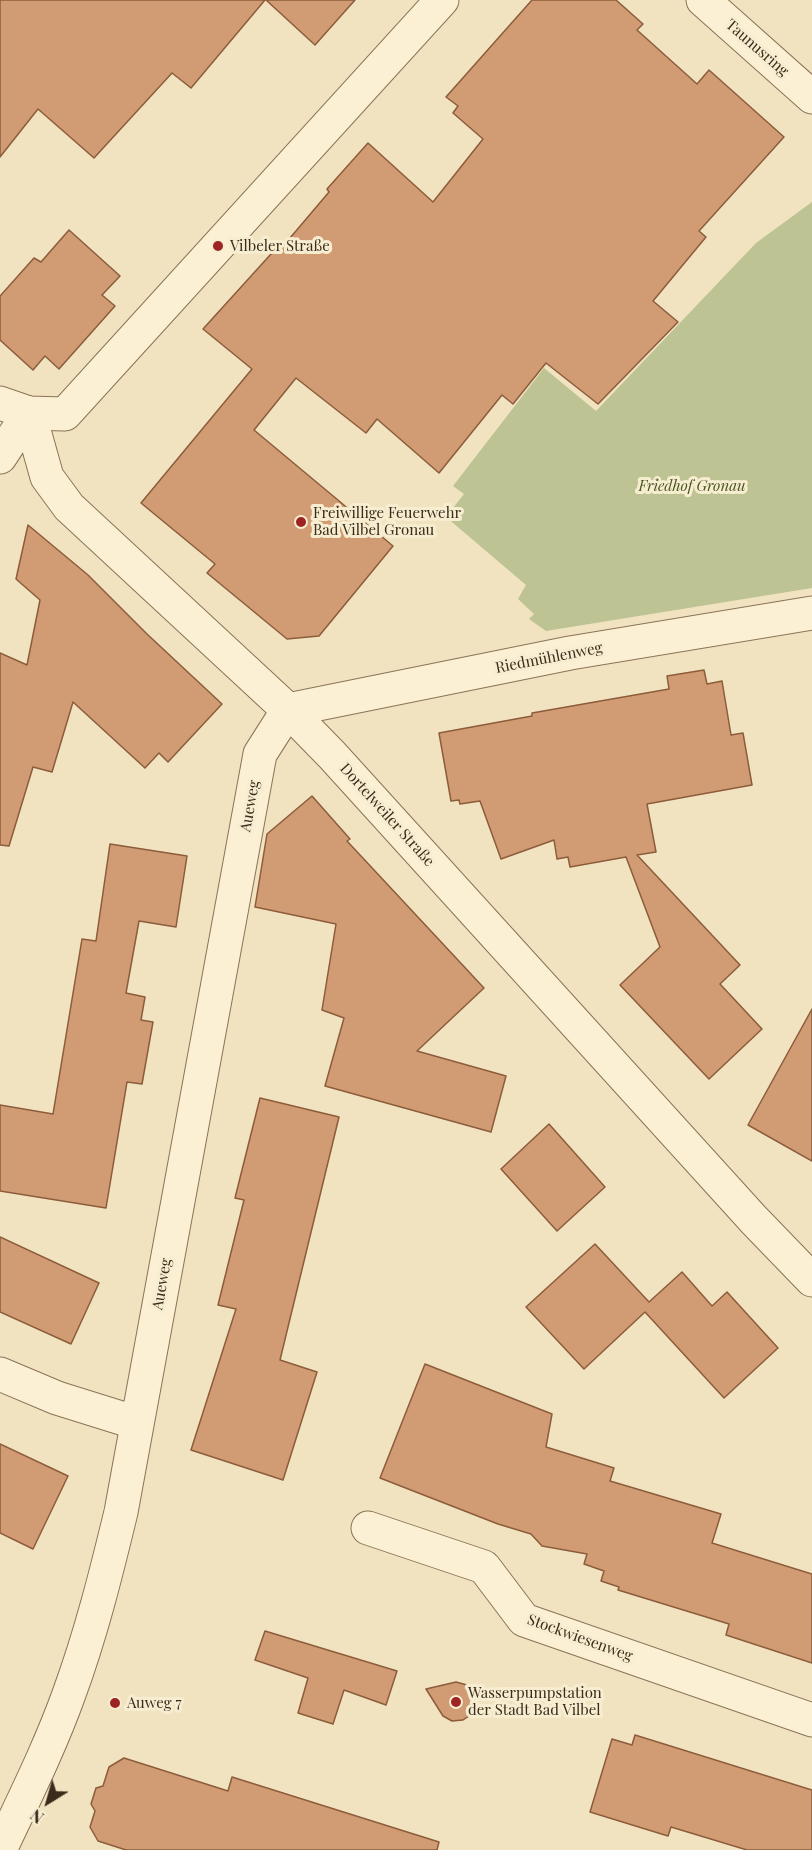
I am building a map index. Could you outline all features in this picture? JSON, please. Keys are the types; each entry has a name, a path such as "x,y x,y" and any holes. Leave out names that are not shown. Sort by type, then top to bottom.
{"street":[{"path":"0,457 14,408 65,414 442,0"},
{"name":"Taunusring","path":"703,0 812,97"},
{"name":"Dortelweiler Straße","path":"14,408 47,477 69,507 288,710 340,764 754,1220 812,1280"},
{"name":"Riedmühlenweg","path":"288,710 570,653 812,613"},
{"name":"Aueweg","path":"0,1850 69,1697 94,1619 121,1512 260,754 288,710"},
{"name":"Dortelweiler Straße","path":"754,1220 812,1302"},
{"path":"0,1374 57,1398 137,1423"},
{"name":"Stockwiesenweg","path":"368,1528 484,1567 524,1620 812,1720"}],"green space":[{"name":"Friedhof Gronau","path":"812,202 812,588 546,631 529,619 534,614 518,599 526,585 446,517 464,494 453,486 544,368 596,411 756,243"}],"building":[{"path":"0,0 265,0 191,88 172,73 94,158 38,109 0,157"},
{"path":"266,0 355,0 315,45"},
{"path":"532,0 616,0 643,24 637,30 697,84 709,70 784,137 699,231 706,237 653,301 678,322 598,404 546,363 513,404 502,395 439,473 377,419 366,433 296,378 254,430 393,546 319,636 287,639 207,573 215,564 141,503 252,369 203,329 271,254 290,238 329,192 327,189 368,143 433,202 483,139 453,113 458,106 446,97"},
{"path":"69,230 120,276 102,295 115,306 59,369 45,356 33,370 0,340 0,296 34,258 41,262"},
{"path":"28,525 88,575 222,704 168,762 159,753 145,768 73,702 52,772 33,767 9,846 0,845 0,653 27,665 40,600 16,579"},
{"path":"704,670 707,684 722,681 731,735 743,733 752,785 647,804 656,852 637,855 740,965 720,984 762,1029 709,1079 620,985 660,947 626,857 570,867 568,857 557,859 554,840 501,859 480,801 460,804 459,800 451,801 439,733 532,716 532,713 669,689 667,676"},
{"path":"312,796 350,839 347,841 484,988 417,1051 506,1076 491,1132 325,1086 344,1018 322,1010 336,924 255,907 267,834"},
{"path":"110,844 187,856 176,927 139,921 126,993 145,997 141,1020 153,1022 142,1084 127,1082 106,1208 0,1191 0,1105 53,1114 82,939 96,941"},
{"path":"812,1009 812,1161 748,1125"},
{"path":"260,1098 339,1117 280,1360 317,1372 283,1480 191,1450 236,1309 218,1305 244,1200 235,1198"},
{"path":"549,1124 605,1187 557,1231 501,1169"},
{"path":"0,1237 99,1283 71,1344 0,1312"},
{"path":"595,1244 649,1302 682,1272 712,1306 727,1292 778,1348 724,1398 645,1312 584,1369 526,1307"},
{"path":"425,1364 552,1414 546,1447 614,1468 610,1481 721,1514 712,1543 812,1574 812,1663 726,1635 729,1624 618,1590 619,1587 601,1581 604,1571 584,1564 587,1554 542,1546 531,1534 498,1524 380,1478"},
{"path":"0,1444 68,1476 33,1549 0,1533"},
{"path":"265,1631 397,1671 386,1705 344,1690 333,1724 298,1713 308,1678 255,1660"},
{"name":"Wasserpumpstation der Stadt Bad Vilbel","path":"456,1682 467,1685 477,1698 469,1716 463,1720 452,1721 443,1716 426,1689"},
{"path":"635,1735 812,1790 812,1850 747,1850 671,1827 668,1836 590,1812 612,1739 632,1745"},
{"path":"124,1758 228,1791 232,1777 439,1842 437,1850 126,1850 98,1841 90,1827 95,1811 91,1804 96,1788 103,1786 109,1767"}],"place":[{"name":"Vilbeler Straße","path":"218,246"},
{"name":"Freiwillige Feuerwehr Bad Vilbel Gronau","path":"301,522"},
{"name":"Wasserpumpstation der Stadt Bad Vilbel","path":"456,1702"},
{"name":"Auweg 7","path":"115,1703"}]}
